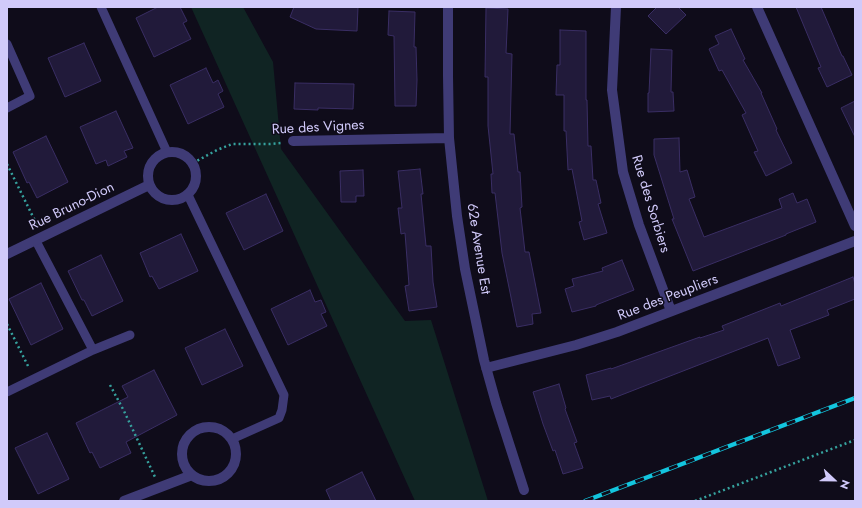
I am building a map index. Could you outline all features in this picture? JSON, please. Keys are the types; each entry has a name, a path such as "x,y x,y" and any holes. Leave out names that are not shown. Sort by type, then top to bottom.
{"street":[{"name":"62e Avenue Est","path":"448,7 449,138 457,216 465,269 486,368 524,490"},
{"name":"Rue des Sorbiers","path":"616,7 612,90 623,172 639,225 671,311"},
{"path":"757,7 855,226"},
{"name":"Rue des Vignes","path":"294,141 449,138"},
{"path":"167,152 184,154 193,163 197,177 194,186 188,195 180,199 169,201 157,195 149,185 148,173 150,166 155,158 167,152"},
{"name":"Rue Bruno-Dion","path":"7,254 149,185"},
{"name":"Rue des Peupliers","path":"486,368 589,341 633,326 855,241"},
{"path":"204,427 213,427 222,430 232,439 236,454 234,465 226,475 218,479 205,481 192,475 186,468 182,450 190,434 204,427"},
{"path":"124,501 192,475"}],"lane":[{"path":"101,7 167,152"},
{"path":"7,44 30,96 7,108"},
{"path":"188,195 284,395 280,418 232,439"},
{"path":"39,239 93,350"},
{"path":"7,392 93,350 130,335"}],"path":[{"name":"Rue des Vignes","path":"193,163 232,144 270,144 294,141"},
{"path":"7,164 39,239"},
{"path":"7,324 35,379"},
{"path":"110,385 160,487"},
{"path":"695,501 855,440"}],"green space":[{"path":"191,7 243,7 273,62 281,149 405,321 431,320 488,501 415,501"}],"building":[{"path":"158,7 180,7 187,21 183,23 191,39 154,57 136,18"},
{"path":"294,7 358,7 357,31 316,29 290,17"},
{"path":"657,7 678,7 686,15 666,34 648,16"},
{"path":"796,7 821,7 842,56 852,75 827,87 818,68 821,67"},
{"path":"486,8 508,9 506,53 512,54 510,134 514,134 518,172 520,172 522,207 520,208 525,252 529,252 541,313 532,314 533,324 517,327 502,253 495,193 492,193 491,174 493,174 488,126 488,77 485,77"},
{"path":"389,11 415,12 414,47 416,47 416,106 395,106 394,36 388,35"},
{"path":"731,29 745,59 743,60 762,93 777,129 776,130 792,163 766,176 754,152 758,151 742,115 746,113 722,70 719,71 709,49 719,44 715,36"},
{"path":"560,30 586,31 588,146 591,146 593,180 596,180 601,203 598,204 607,233 584,240 579,222 582,221 572,169 568,170 566,131 564,131 564,95 556,95 557,65 560,65"},
{"path":"84,43 101,81 65,97 48,58"},
{"path":"651,49 672,50 671,92 673,92 674,111 648,112"},
{"path":"206,68 213,83 218,80 223,91 218,94 224,107 188,124 170,85"},
{"path":"295,83 354,84 353,109 294,109"},
{"path":"855,101 855,137 841,108"},
{"path":"116,111 133,148 124,151 127,157 108,166 106,160 96,164 80,127"},
{"path":"46,136 68,182 37,198 29,182 27,183 13,152"},
{"path":"679,138 680,172 687,170 695,197 689,199 704,237 782,208 779,199 793,193 797,203 807,199 816,222 693,271 672,219 674,219 654,155 654,139"},
{"path":"420,169 426,246 431,246 433,282 437,307 409,311 405,286 409,285 405,233 401,234 398,208 402,208 398,171"},
{"path":"363,170 364,196 356,196 356,202 341,202 340,171"},
{"path":"266,194 283,231 244,250 226,213"},
{"path":"181,234 198,271 159,289 152,276 150,277 140,253"},
{"path":"101,255 123,301 92,316 84,300 82,300 68,271"},
{"path":"622,260 634,290 596,306 572,312 565,289 574,286 572,279 603,271 602,268"},
{"path":"853,277 855,284 855,299 827,310 829,315 790,330 800,358 778,366 768,338 611,399 610,396 592,400 586,375 611,369 700,337 724,330 722,326 780,303 781,306"},
{"path":"41,283 63,329 31,345 9,299"},
{"path":"310,290 315,302 321,300 326,312 321,314 327,326 288,345 271,309"},
{"path":"225,329 243,366 202,385 185,348"},
{"path":"154,370 177,415 126,442 131,453 100,468 92,452 90,453 76,423 128,397 122,386"},
{"path":"559,384 566,408 565,409 577,442 574,443 583,468 563,474 555,450 553,451 543,424 533,392"},
{"path":"47,433 69,479 38,494 15,448"},
{"path":"362,472 376,501 331,501 326,490"}],"railway":[{"path":"585,501 855,398"}]}
